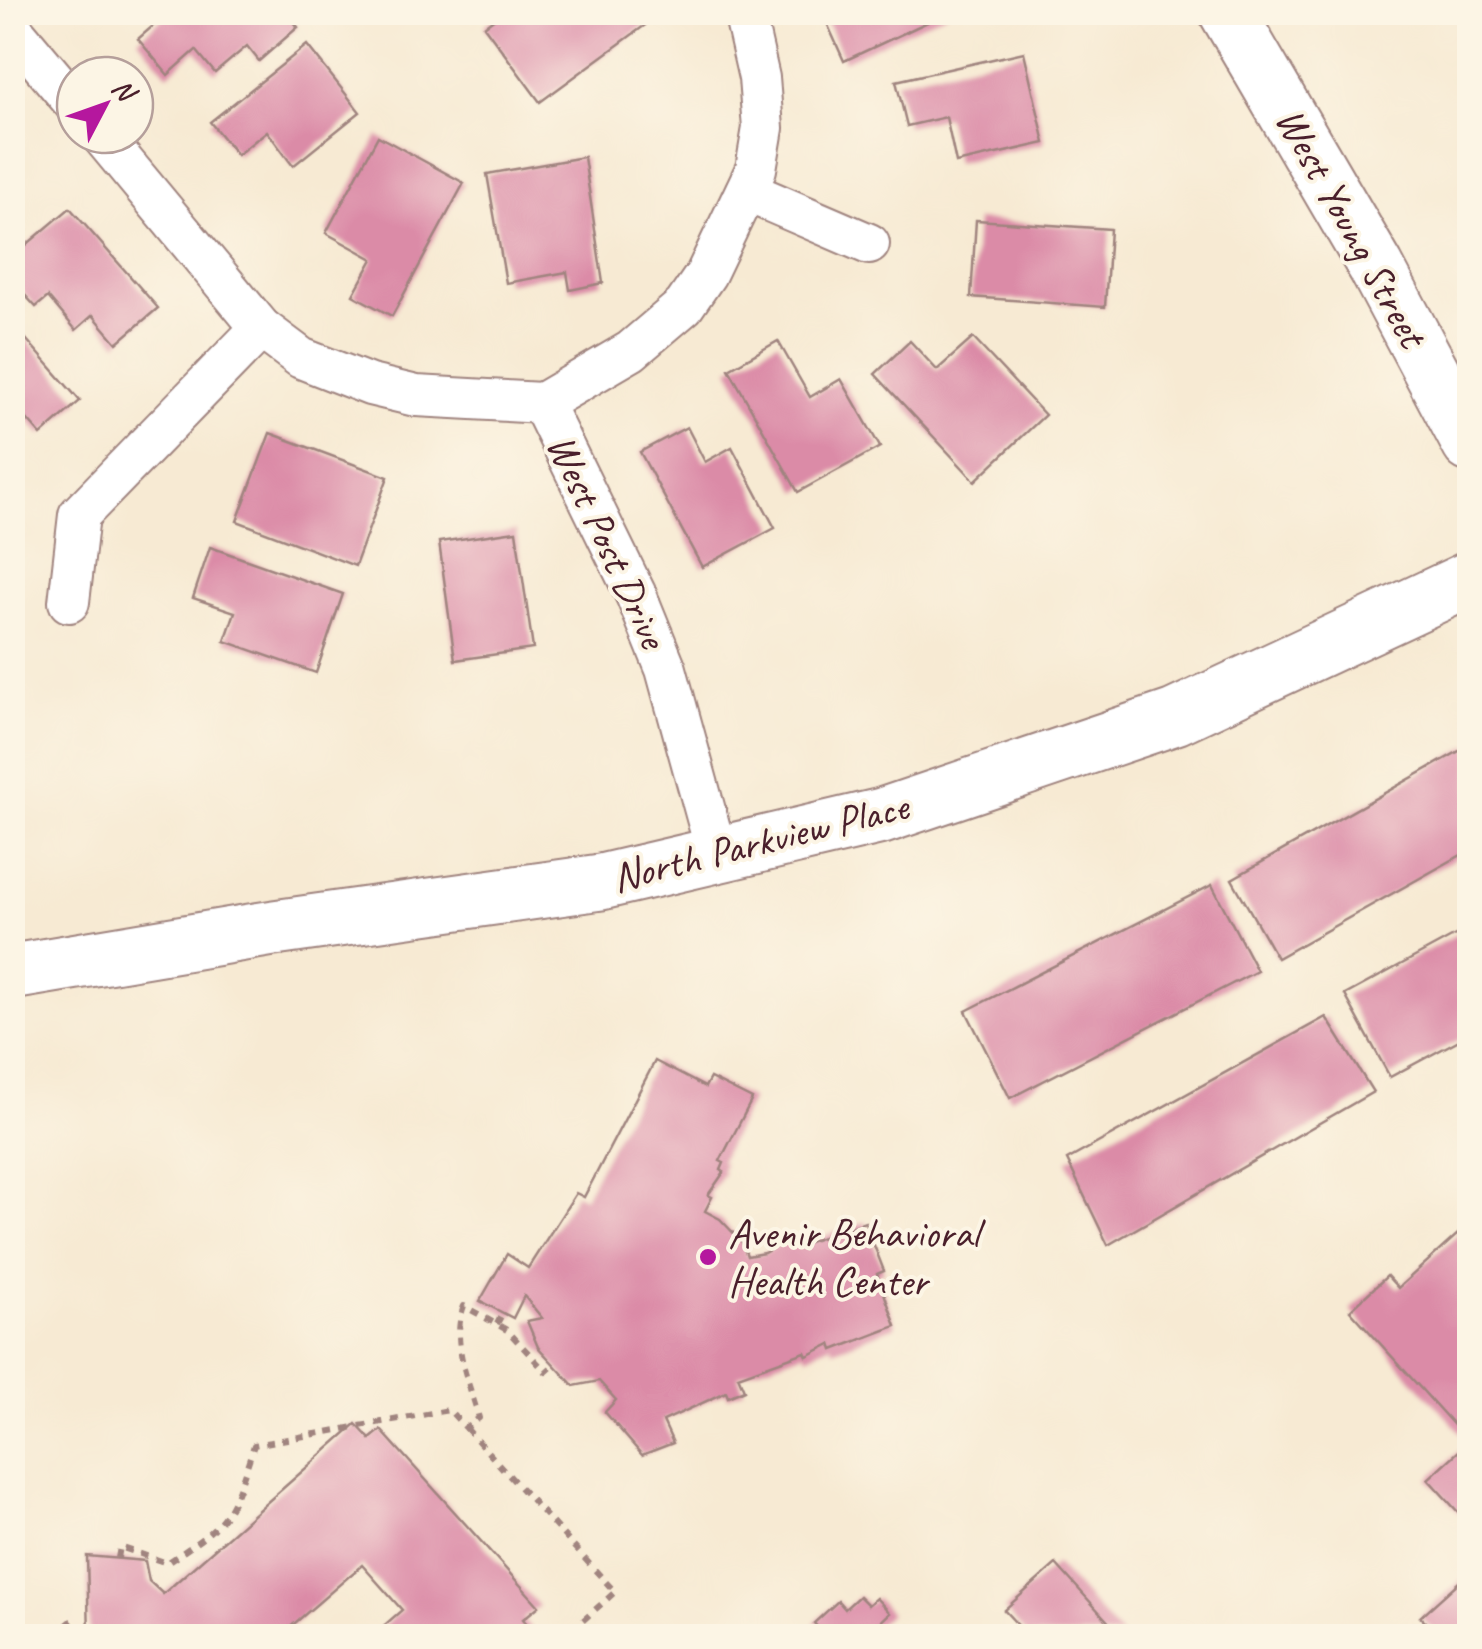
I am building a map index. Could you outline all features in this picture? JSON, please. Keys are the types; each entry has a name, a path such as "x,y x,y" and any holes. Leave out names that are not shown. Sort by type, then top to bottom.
{"street":[{"name":"West Post Drive","path":"718,858 666,669 629,580 542,403 631,351 684,306 706,274 756,169 763,128 759,78 744,12"},
{"name":"West Young Street","path":"1226,12 1376,267 1470,444"},
{"path":"12,29 55,80"},
{"path":"118,155 261,328 300,358 370,385 416,396 542,403"},
{"path":"746,191 869,244"},
{"path":"68,602 79,515 261,328"},
{"name":"North Parkview Place","path":"12,972 274,928 601,882 718,858 882,816 1175,717 1470,579"}],"path":[{"path":"466,1428 479,1418 459,1348 459,1320 464,1306 497,1324 546,1372 554,1366"},
{"path":"497,1324 502,1314"},
{"path":"118,1558 120,1547 167,1563 207,1537 226,1520 234,1505 254,1445 449,1410 615,1592 579,1624 590,1636"},
{"path":"54,1636 75,1618"}],"building":[{"path":"169,12 286,12 298,27 259,61 247,46 215,73 196,50 168,75 138,39"},
{"path":"503,12 659,15 540,102 484,26"},
{"path":"822,12 949,12 844,61"},
{"path":"307,45 360,112 293,166 267,131 237,155 210,122"},
{"path":"1024,52 1045,143 956,163 946,117 907,126 896,81"},
{"path":"378,136 464,183 392,316 353,295 373,259 326,233"},
{"path":"584,157 603,283 570,290 567,272 506,283 487,174"},
{"path":"70,208 158,308 117,343 93,315 76,330 48,297 36,307 12,281 12,257"},
{"path":"976,220 1110,229 1105,307 971,297"},
{"path":"12,323 80,401 41,435 12,402"},
{"path":"973,338 1045,415 975,481 875,374 910,341 937,370"},
{"path":"778,341 810,397 841,379 880,447 798,492 729,369"},
{"path":"687,427 705,462 732,447 775,528 702,567 640,452"},
{"path":"270,433 388,477 355,566 237,521"},
{"path":"516,531 533,649 455,660 439,542"},
{"path":"210,547 343,594 316,673 225,641 235,612 193,598"},
{"path":"1470,745 1470,850 1277,958 1232,879"},
{"path":"1212,885 1257,971 1010,1098 966,1011"},
{"path":"1470,927 1470,1034 1390,1077 1345,995"},
{"path":"1326,1017 1373,1092 1108,1245 1067,1160"},
{"name":"Avenir Behavioral Health Center","path":"655,1061 705,1087 710,1078 752,1099 720,1161 724,1163 724,1172 708,1195 712,1197 705,1211 720,1219 742,1242 747,1256 764,1253 790,1238 800,1237 803,1244 865,1222 884,1271 877,1274 896,1326 833,1350 831,1344 807,1356 805,1352 738,1376 744,1390 728,1397 726,1392 663,1421 673,1443 642,1455 605,1412 616,1400 599,1381 574,1386 538,1347 527,1321 542,1318 524,1296 513,1318 480,1301 507,1254 528,1268 576,1193 584,1197"},
{"path":"1470,1223 1470,1525 1428,1479 1469,1442 1350,1310 1387,1276 1398,1288"},
{"path":"356,1424 370,1439 381,1430 539,1606 523,1619 537,1636 372,1636 402,1610 362,1565 280,1636 89,1636 87,1556 145,1561 149,1581 163,1594"},
{"path":"1056,1564 1121,1636 1028,1636 1004,1610"},
{"path":"1470,1572 1470,1636 1439,1636 1420,1617"},
{"path":"859,1596 868,1605 876,1598 890,1613 873,1629 880,1636 810,1636 819,1629 814,1623 838,1601 845,1609"}],"place":[{"name":"Avenir Behavioral Health Center","path":"708,1257"}]}
